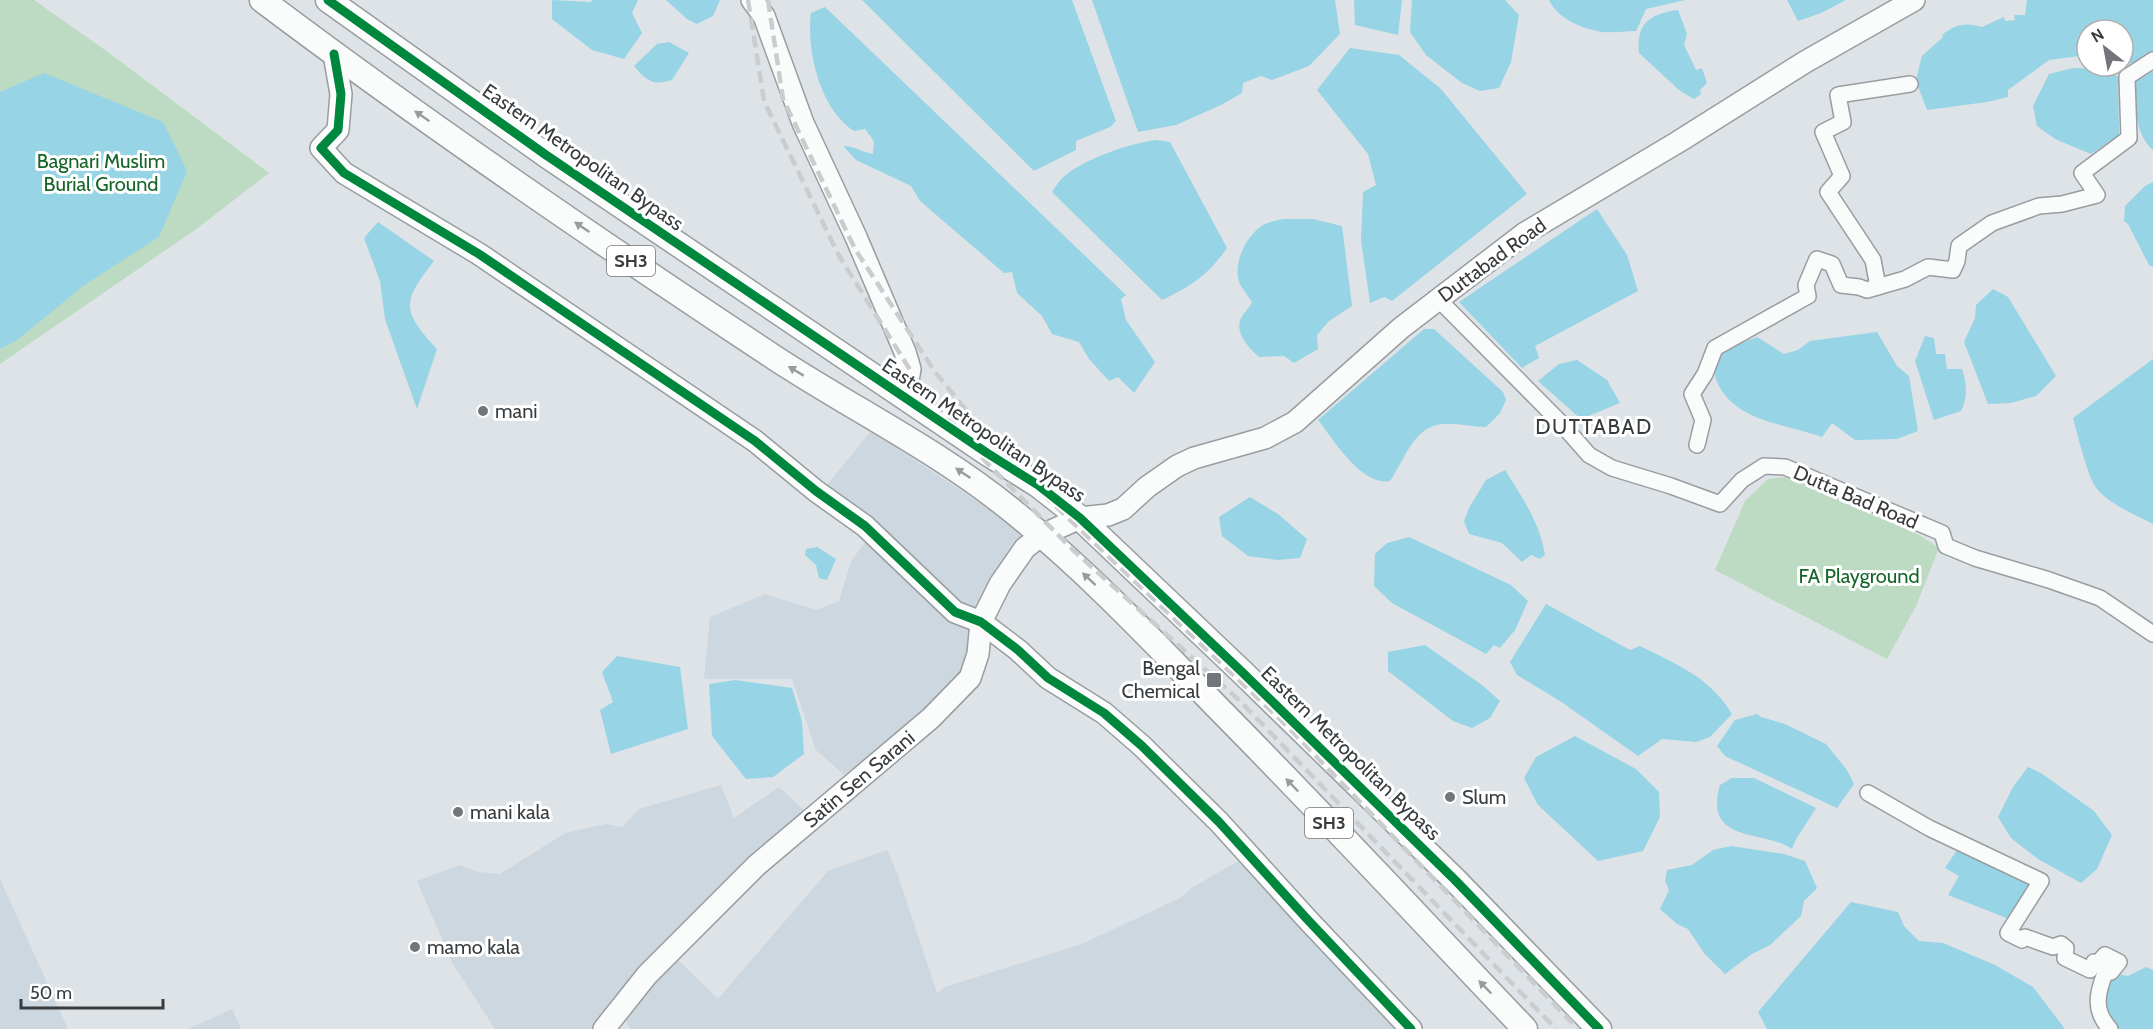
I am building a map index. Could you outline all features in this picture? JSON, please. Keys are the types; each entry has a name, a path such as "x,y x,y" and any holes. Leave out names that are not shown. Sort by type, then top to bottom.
{"main road":[{"name":"SH3","path":"262,0 334,54 514,181 778,360 965,474 1042,535 1132,619 1525,1029"},
{"name":"Eastern Metropolitan Bypass","path":"328,0 546,155 905,398 1038,485 1080,518 1455,880 1599,1029"},
{"name":"Duttabad Road","path":"1080,518 1108,515 1123,509 1147,486 1177,466 1194,458 1264,438 1295,422 1378,348 1525,233 1678,142 1805,62 1914,0"},
{"path":"760,5 803,123 856,237 905,352 910,369 905,398"},
{"path":"334,54 341,94 338,130 321,148 344,172 479,254 755,441 816,491 865,526 955,612 981,622 1018,650 1048,678 1104,713 1143,746 1219,822 1410,1029"},
{"name":"Satin Sen Sarani","path":"604,1029 647,975 757,866 931,718 970,678 978,654 981,622 1000,584 1025,548 1042,535 1080,518"}],"street":[{"path":"1697,445 1703,420 1692,394 1705,374 1715,348 1808,296 1806,285 1817,259 1832,264 1841,285 1867,290 1905,279 1928,267 1953,270 1959,246 1992,223 2039,206 2062,204 2097,195 2082,173 2129,138 2127,77 2153,60"},
{"path":"1878,287 1873,260 1828,192 1842,176 1823,132 1843,122 1838,95 1910,84"},
{"name":"Dutta Bad Road","path":"1438,299 1560,422 1589,455 1612,468 1719,504 1742,480 1764,466 1785,467 1942,533 1946,546 1975,558 2100,598 2153,634"},
{"path":"1868,793 1940,833 2041,880 2008,933 2022,940 2025,937 2053,947 2061,944 2066,948 2065,958 2090,970 2094,962 2098,963 2105,955 2119,962 2110,972 2105,973 2096,995 2103,1018 2110,1029"}],"shaded area":[{"path":"871,431 1028,535 970,649 960,679 918,721 844,775 816,750 792,679 704,679 710,617 765,594 816,610 839,601 851,561 877,527 827,485"},
{"path":"721,785 734,818 779,787 806,812 627,984 594,1029 495,1029 453,964 417,881 459,865 478,872 500,874 565,833 606,824 622,827 639,809"},
{"path":"887,850 897,873 937,993 945,987 1082,944 1180,898 1193,887 1242,859 1404,1029 630,1029 626,1021 647,986 675,957 718,999 828,871"},
{"path":"0,879 68,1029 0,1029"},
{"path":"232,1009 241,1029 188,1029"}],"green space":[{"name":"Bagnari Muslim Burial Ground","path":"0,0 34,0 105,50 269,173 195,230 0,364"},
{"name":"FA Playground","path":"1785,477 1919,535 1939,548 1916,606 1887,659 1715,570 1745,501 1768,479"}],"water":[{"path":"552,0 591,2 592,0 638,0 632,13 642,33 624,59 592,50 552,19"},
{"path":"666,0 720,0 713,16 697,24 687,19"},
{"path":"862,0 1072,0 1116,121 1110,127 1076,141 1076,150 1034,171"},
{"path":"1092,0 1335,0 1340,34 1309,66 1272,80 1261,76 1243,83 1242,93 1221,105 1176,125 1138,132"},
{"path":"1354,0 1402,0 1398,35 1355,25"},
{"path":"1412,0 1505,0 1519,15 1511,62 1499,88 1480,91 1462,83 1426,55 1410,32"},
{"path":"1549,0 1685,0 1646,9 1636,31 1602,32 1571,22 1553,7"},
{"path":"1787,0 1846,0 1821,13 1798,21"},
{"path":"2027,0 2153,0 2153,55 2135,63 2135,18 2075,18 2075,57 2049,60 2008,90 2008,97 1927,110 1916,81 1922,56 1943,37 1942,35 1956,26 1966,24 1982,27 2004,17 2005,21 2015,20 2014,15 2025,15"},
{"path":"825,7 1126,295 1121,299 1126,320 1155,362 1134,393 1118,377 1109,381 1089,359 1079,342 1052,334 1042,316 1017,293 1012,272 1004,273 920,201 911,186 856,160 843,146 873,154 874,141 865,129 854,131 842,121 832,109 818,78 811,44 811,13"},
{"path":"1678,10 1687,34 1684,45 1696,70 1702,68 1707,83 1700,90 1701,94 1694,99 1679,90 1639,53 1640,34 1647,22 1660,14"},
{"path":"669,42 689,53 672,80 650,81 634,66 657,44"},
{"path":"1350,48 1399,55 1441,89 1527,194 1392,301 1384,297 1370,303 1361,240 1363,192 1376,185 1368,154 1317,90"},
{"path":"2075,68 2075,78 2118,78 2119,135 2091,154 2055,139 2037,126 2033,106 2049,74"},
{"path":"2153,71 2153,150 2142,136 2139,127 2135,82"},
{"name":"Bagnari Muslim Burial Ground","path":"44,73 163,122 187,171 159,237 83,286 17,340 0,349 0,92"},
{"path":"1156,140 1170,142 1227,248 1199,279 1162,300 1052,192 1065,176 1087,162 1122,148"},
{"path":"2153,182 2153,267 2149,265 2128,224 2124,221 2125,206 2145,186"},
{"path":"1597,209 1627,255 1638,291 1535,346 1539,358 1522,368 1459,302"},
{"path":"1284,219 1313,219 1342,226 1352,306 1329,321 1317,335 1318,349 1294,363 1284,356 1259,357 1247,345 1239,329 1241,318 1252,302 1238,278 1242,251 1258,228"},
{"path":"378,222 434,261 411,297 410,306 417,325 437,349 417,409 385,319 380,281 364,238"},
{"path":"1993,289 2008,297 2056,376 2036,396 2011,403 1988,404 1964,342 1975,318 1976,305"},
{"path":"1424,329 1434,329 1503,392 1506,400 1500,413 1486,427 1443,424 1424,431 1411,445 1390,481 1379,481 1349,460 1318,420"},
{"path":"1877,332 1897,366 1909,376 1918,431 1897,439 1855,440 1832,423 1822,437 1763,420 1736,406 1725,396 1715,376 1712,359 1733,346 1757,337 1784,354 1798,350 1810,341"},
{"path":"1925,336 1934,338 1936,354 1945,354 1947,369 1962,369 1966,386 1965,401 1961,411 1934,420 1915,361"},
{"path":"2153,359 2153,524 2116,504 2097,489 2087,466 2073,418"},
{"path":"1577,360 1607,380 1620,403 1581,419 1538,381 1559,364"},
{"path":"1505,470 1530,511 1539,532 1545,555 1540,559 1531,555 1522,562 1502,543 1469,534 1464,521 1470,506 1486,480"},
{"path":"1250,497 1278,514 1307,539 1300,558 1277,560 1248,556 1222,536 1219,517"},
{"path":"1409,537 1511,585 1528,601 1515,630 1500,648 1494,645 1486,654 1392,603 1374,586 1375,554 1387,543"},
{"path":"817,547 836,559 827,580 819,578 816,565 805,555 806,549"},
{"path":"1546,604 1630,650 1640,646 1691,673 1713,690 1732,714 1710,737 1696,742 1662,739 1638,756 1560,701 1517,675 1510,662"},
{"path":"1425,645 1482,685 1500,701 1490,718 1472,728 1453,721 1388,671 1388,652"},
{"path":"617,656 680,667 688,729 611,754 600,710 613,702 602,672"},
{"path":"735,680 792,688 802,721 804,754 773,777 746,779 712,736 709,684"},
{"path":"1757,714 1785,724 1826,744 1847,770 1854,784 1837,808 1725,756 1717,746 1735,720"},
{"path":"1575,736 1636,769 1659,792 1660,817 1643,851 1598,861 1538,805 1524,778 1536,757"},
{"path":"2028,767 2041,773 2094,811 2112,835 2097,869 2081,883 2038,859 2011,838 1998,817 2013,787"},
{"path":"1732,778 1754,778 1816,808 1792,849 1780,843 1738,832 1727,826 1720,817 1717,804 1720,785"},
{"path":"1731,846 1784,854 1805,861 1817,888 1804,901 1801,916 1770,945 1752,954 1725,974 1704,953 1688,929 1677,924 1660,909 1669,890 1665,881 1667,870 1692,865 1713,850"},
{"path":"1959,847 2036,883 2014,921 1948,895 1959,876 1945,868"},
{"path":"1851,902 1898,912 1904,926 1919,941 1943,943 1995,965 2033,987 2065,1029 1767,1029 1758,1012"},
{"path":"2146,967 2153,970 2153,1029 2112,1029 2099,998 2108,973 2128,976"}],"railway":[{"path":"748,0 764,101 838,254 917,381 987,463 1073,550 1239,700 1556,1029"},
{"path":"768,0 783,99 855,249 935,372 1008,461 1286,725 1578,1029"}],"cycle path":[{"path":"328,0 546,155 987,453 1038,485 1080,518 1455,880 1599,1029"},
{"path":"334,54 341,94 338,130 321,148 344,173 479,254 755,441 816,491 865,526 955,612 981,622 1018,650 1048,678 1104,713 1142,746 1219,822 1411,1029"}],"place":[{"name":"mani","path":"483,411"},
{"name":"Bengal Chemical","path":"1214,680"},
{"name":"Slum","path":"1450,797"},
{"name":"mani kala","path":"458,812"},
{"name":"mamo kala","path":"415,947"}],"district":[{"name":"DUTTABAD","path":"1594,426"}]}
